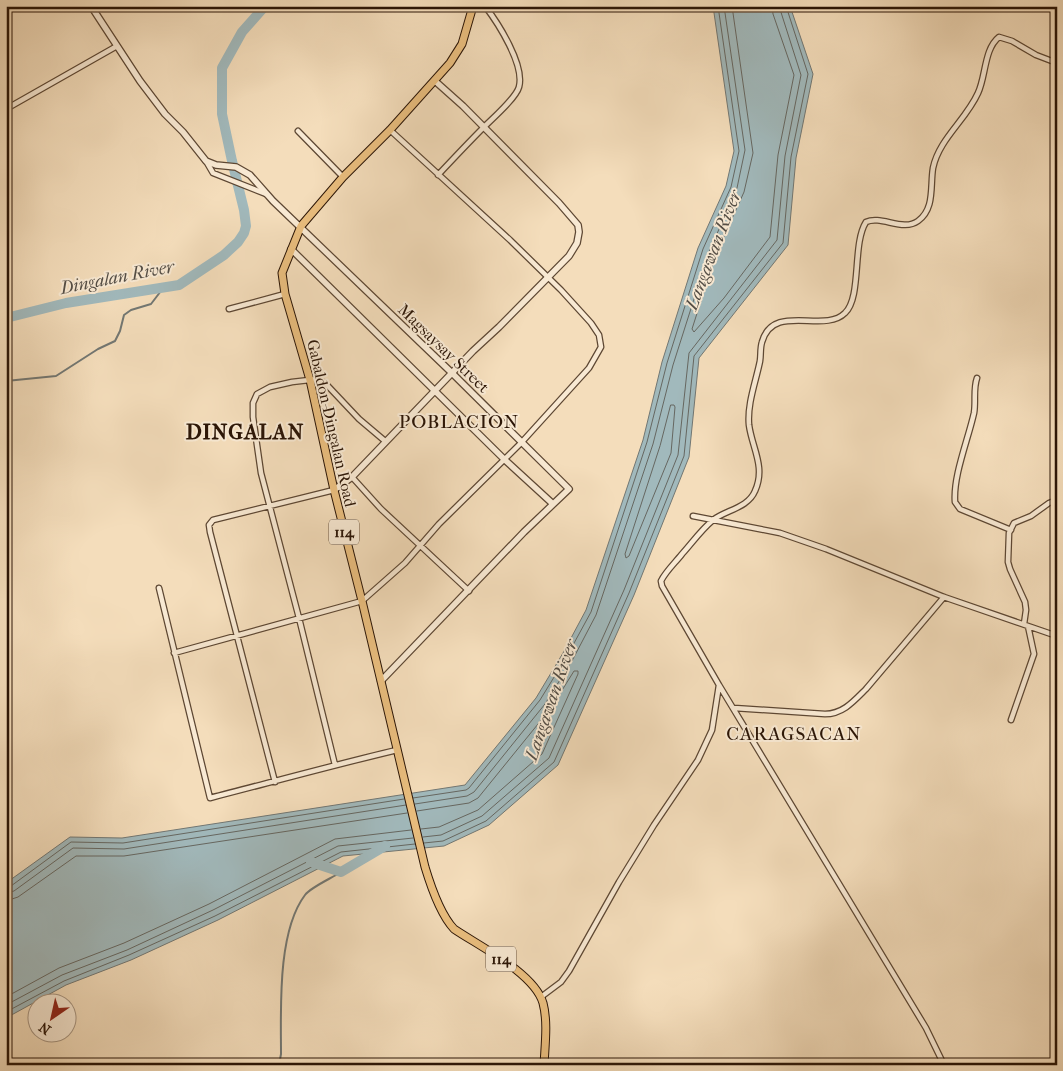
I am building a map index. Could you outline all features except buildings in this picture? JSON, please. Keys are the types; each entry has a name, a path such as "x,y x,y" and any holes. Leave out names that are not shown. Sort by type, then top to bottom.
{"main road":[{"name":"Gabaldon-Dingalan Road","path":"473,6 462,44 450,63 390,130 343,177 301,226 282,273 285,294 310,380 334,490 362,601 424,868 448,922 454,929 510,966 531,983 541,997"},
{"path":"541,997 544,1011 544,1065"}],"street":[{"path":"91,6 140,81 165,114 183,132 206,161 210,170 267,195"},
{"path":"438,174 501,111 519,89 520,80 516,60 507,39 486,6"},
{"path":"944,1065 926,1028 719,685 662,586 661,581 694,539 712,521 747,502 756,491 760,471 749,424 762,343 767,332 775,324 791,320 811,321 842,316 851,306 862,231 866,222 875,221 907,225 917,222 921,218 932,194 934,167 937,156 947,138 974,100 984,76 988,54 995,40 999,37 1012,41 1036,55 1057,63"},
{"path":"6,109 117,46"},
{"path":"275,782 209,525 213,520 334,490 352,477 473,351 549,278 574,250 579,232 578,225 559,203 464,106 435,81"},
{"path":"174,653 362,601 386,581 521,443 589,368 601,347 600,335 591,322 549,278 390,130"},
{"path":"298,131 343,177"},
{"name":"Magsaysay Street","path":"206,161 236,167 250,174 261,185 267,195 452,373 569,489 553,504"},
{"path":"291,249 505,460 553,504 381,681"},
{"path":"229,308 285,294"},
{"path":"977,378 974,411 957,479 955,502 960,509 1010,530"},
{"path":"335,765 261,473 254,430 253,403 256,394 259,392 292,382 318,379 326,384 359,419 385,441"},
{"path":"352,477 381,509 469,591"},
{"path":"1011,720 1034,654 1026,625 1025,602 1008,565 1010,530 1014,523 1031,516 1049,503 1057,500"},
{"path":"693,516 780,533 944,597 1056,636"},
{"path":"159,588 210,798 397,750"},
{"path":"734,708 825,714 833,714 840,711 866,689 944,597"},
{"path":"541,997 561,982 569,971 619,882 654,825 698,760 712,730 719,685"}],"water":[{"path":"713,6 790,6 813,74 796,158 788,245 699,358 689,457 634,595 558,765 489,825 444,846 343,856 218,920 131,960 66,985 50,994 28,994 28,1006 6,1018 6,883 70,837 122,838 465,785 536,698 586,610 643,440 662,362 698,248 726,186 734,151"}],"waterway":[{"name":"Dingalan River","path":"6,318 66,303 179,285 224,255 238,242 246,226 222,114 222,68 242,32 265,6"},
{"path":"6,381 56,376 98,349 115,341 124,315 131,310 151,304 164,287"},
{"name":"Langawan River","path":"311,862 341,872 385,846"},
{"path":"279,1065 281,1054 282,972 289,929 305,895 341,872"}],"district":[{"name":"POBLACION","path":"459,421"},
{"name":"DINGALAN","path":"245,432"},
{"name":"CARAGSACAN","path":"794,733"}]}
